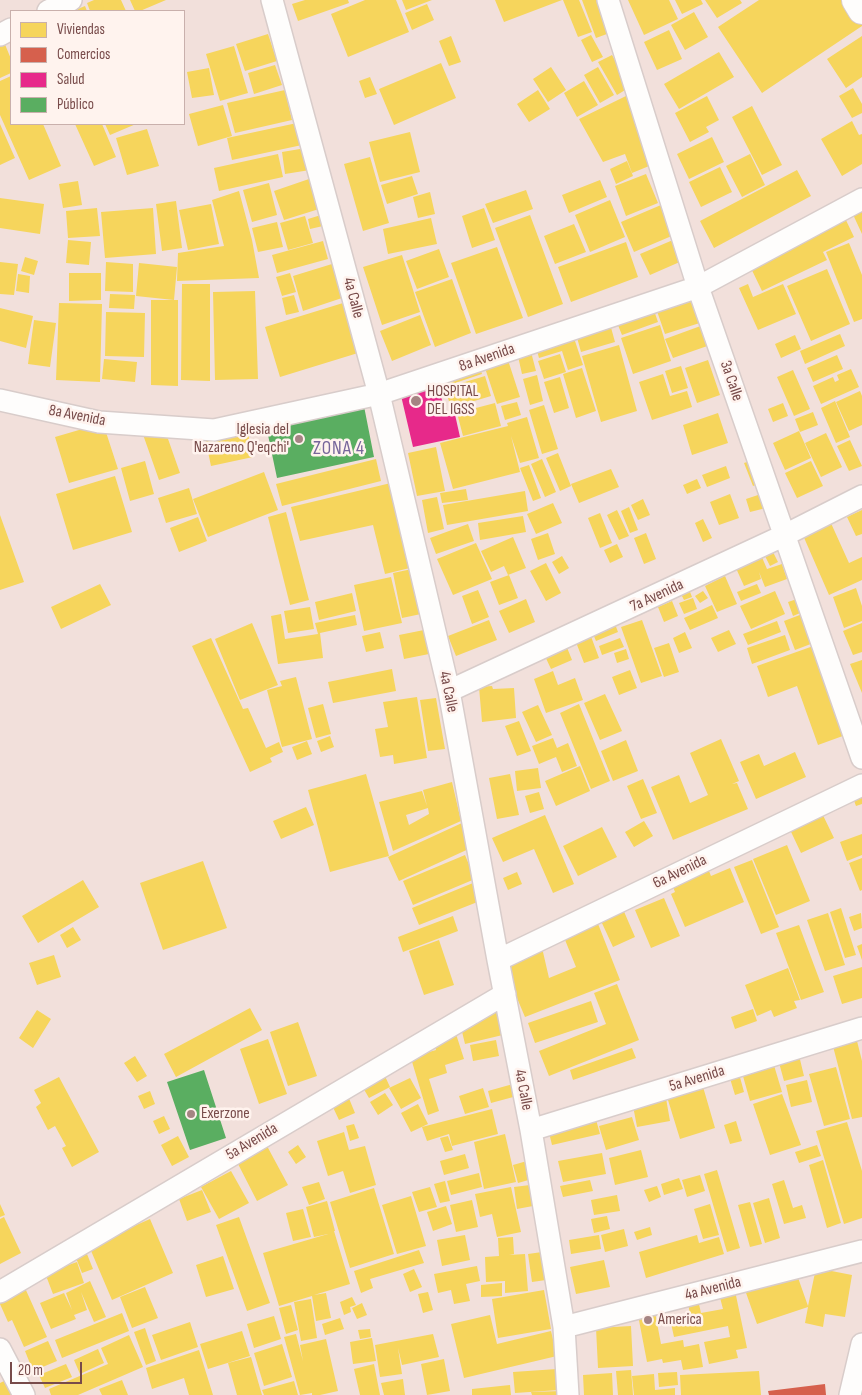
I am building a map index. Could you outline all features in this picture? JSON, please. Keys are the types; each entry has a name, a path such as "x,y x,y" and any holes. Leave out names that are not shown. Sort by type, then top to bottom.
{"main road":[{"path":"856,0 862,10"}],"street":[{"path":"50,10 71,0"},
{"name":"4a Calle","path":"272,0 380,394 449,691 531,1130 564,1327 568,1395"},
{"name":"3a Calle","path":"608,0 698,287 862,758"},
{"name":"8a Avenida","path":"0,400 99,422 214,430 380,394 698,287 862,199"},
{"name":"7a Avenida","path":"449,691 785,535 862,496"},
{"name":"6a Avenida","path":"498,960 862,785"},
{"name":"5a Avenida","path":"0,1292 505,994"},
{"name":"5a Avenida","path":"531,1130 862,1028"},
{"name":"4a Avenida","path":"564,1327 862,1251"},
{"path":"850,1395 862,1344"},
{"path":"0,1349 24,1395"}],"shaded area":[{"path":"0,0 862,0 862,1395 0,1395"}],"building: Viviendas":[{"path":"94,0 121,0 126,10 90,10 87,3"},
{"path":"130,0 166,0 142,10 135,10"},
{"path":"305,0 348,0 349,3 298,21 292,4"},
{"path":"365,0 396,0 409,32 348,57 331,14"},
{"path":"402,0 432,0 406,10"},
{"path":"495,0 562,0 504,22"},
{"path":"563,0 579,0 592,32 578,37"},
{"path":"582,0 604,0 615,31 596,38"},
{"path":"628,0 669,0 678,19 644,35"},
{"path":"675,0 701,0 703,4 682,14"},
{"path":"705,0 740,0 742,3 717,18"},
{"path":"759,0 858,0 862,6 862,26 762,93 718,27"},
{"path":"427,4 434,20 412,30 405,13"},
{"path":"85,6 87,10 75,10"},
{"path":"694,12 708,37 685,50 671,25"},
{"path":"669,30 682,59 657,70 644,42"},
{"path":"268,34 277,61 245,71 236,44"},
{"path":"591,35 603,57 592,62 581,40"},
{"path":"451,36 461,62 449,66 439,41"},
{"path":"862,36 862,77 846,88 827,59"},
{"path":"4,42 10,57 10,73 0,78 0,43"},
{"path":"234,46 248,93 220,101 206,54"},
{"path":"719,52 734,77 679,109 664,84"},
{"path":"612,55 630,87 617,95 598,62"},
{"path":"441,63 456,98 394,125 379,89"},
{"path":"275,65 282,85 254,94 248,73"},
{"path":"551,67 566,90 548,102 533,79"},
{"path":"598,67 614,95 600,103 584,75"},
{"path":"209,68 214,95 192,98 187,72"},
{"path":"10,76 10,125 43,125 61,166 29,180 0,115 0,81"},
{"path":"370,77 377,94 365,98 359,81"},
{"path":"584,81 598,105 577,117 564,93"},
{"path":"853,88 862,104 862,113 852,118 839,96"},
{"path":"285,90 292,120 235,133 227,103"},
{"path":"538,90 550,109 529,122 517,104"},
{"path":"626,96 654,164 632,173 625,154 603,162 579,119"},
{"path":"707,96 719,120 706,127 709,132 690,142 675,113"},
{"path":"223,105 232,136 198,146 189,114"},
{"path":"752,106 782,165 762,175 732,117"},
{"path":"852,121 859,135 862,134 862,164 842,176 821,139"},
{"path":"297,123 302,145 232,160 227,138"},
{"path":"0,124 15,158 0,165"},
{"path":"75,125 102,125 116,157 94,166"},
{"path":"105,125 134,125 110,135"},
{"path":"147,129 159,166 127,175 116,138"},
{"path":"410,132 420,172 380,182 369,142"},
{"path":"712,137 724,162 689,179 677,154"},
{"path":"306,148 310,170 285,174 282,152"},
{"path":"278,154 283,177 219,191 214,168"},
{"path":"750,154 765,185 742,197 726,166"},
{"path":"370,157 389,223 363,231 344,164"},
{"path":"627,161 633,176 616,184 610,169"},
{"path":"720,167 732,192 701,207 689,182"},
{"path":"797,170 811,196 714,248 700,221"},
{"path":"646,174 658,203 626,216 615,186"},
{"path":"412,176 418,194 387,204 381,185"},
{"path":"309,179 319,209 284,220 274,191"},
{"path":"600,180 607,197 569,213 562,195"},
{"path":"78,181 82,205 63,208 59,184"},
{"path":"269,183 277,215 252,222 243,190"},
{"path":"526,190 533,209 493,223 485,204"},
{"path":"239,191 252,240 259,278 177,281 178,253 224,246 212,200"},
{"path":"430,192 435,214 418,218 413,197"},
{"path":"0,198 44,204 40,234 0,228"},
{"path":"610,200 625,237 590,252 575,215"},
{"path":"176,201 182,248 162,251 156,204"},
{"path":"862,202 862,234 850,208"},
{"path":"211,204 219,244 188,250 179,210"},
{"path":"661,205 674,235 634,252 621,222"},
{"path":"97,208 100,236 68,238 66,211"},
{"path":"153,208 156,254 105,258 101,212"},
{"path":"484,208 495,240 472,248 462,216"},
{"path":"321,215 323,226 310,229 308,219"},
{"path":"530,215 563,304 528,317 495,228"},
{"path":"305,216 313,243 288,250 280,223"},
{"path":"844,216 854,237 823,252 827,260 762,291 748,262"},
{"path":"431,218 437,244 388,254 383,229"},
{"path":"277,222 283,247 258,252 252,228"},
{"path":"574,224 586,252 555,264 544,236"},
{"path":"68,240 91,242 89,265 66,263"},
{"path":"673,240 682,261 650,275 640,254"},
{"path":"323,241 328,259 277,273 272,255"},
{"path":"626,242 638,277 571,302 558,267"},
{"path":"849,243 862,275 862,319 854,322 826,252"},
{"path":"497,247 523,318 476,334 451,263"},
{"path":"439,249 449,277 417,289 406,261"},
{"path":"402,255 420,312 382,325 363,267"},
{"path":"25,257 38,261 34,275 21,271"},
{"path":"0,262 18,264 14,295 0,294"},
{"path":"106,262 133,264 133,292 105,291"},
{"path":"139,263 177,267 174,300 136,296"},
{"path":"332,264 342,298 303,311 293,276"},
{"path":"827,269 850,324 811,341 787,286"},
{"path":"69,273 101,273 101,300 69,301"},
{"path":"290,273 296,292 282,296 276,277"},
{"path":"18,274 30,276 29,293 16,291"},
{"path":"452,279 471,333 435,347 415,292"},
{"path":"693,283 706,321 665,334 652,297"},
{"path":"182,284 210,284 210,381 181,380"},
{"path":"748,284 753,297 783,284 796,314 758,330 739,288"},
{"path":"255,291 258,379 215,380 213,292"},
{"path":"110,294 135,295 134,309 109,308"},
{"path":"294,295 299,312 286,315 282,298"},
{"path":"650,299 658,322 622,335 613,313"},
{"path":"151,300 178,300 178,386 151,385"},
{"path":"59,303 102,304 100,382 56,380"},
{"path":"343,303 358,353 280,377 265,327"},
{"path":"0,308 33,316 26,348 0,341"},
{"path":"106,312 145,313 144,357 105,356"},
{"path":"607,313 615,342 581,352 573,323"},
{"path":"420,315 431,345 392,361 380,331"},
{"path":"34,320 56,323 50,367 28,364"},
{"path":"706,324 713,344 673,358 665,339"},
{"path":"660,325 671,361 633,374 621,338"},
{"path":"571,329 583,365 568,370 562,351 539,358 534,340"},
{"path":"840,334 845,346 805,364 800,351"},
{"path":"795,335 801,349 781,358 775,344"},
{"path":"619,345 637,411 601,422 582,356"},
{"path":"530,348 536,371 522,374 517,352"},
{"path":"506,354 520,397 497,404 483,362"},
{"path":"560,354 566,372 544,379 538,361"},
{"path":"837,355 843,369 813,382 807,368"},
{"path":"104,359 137,362 135,382 102,379"},
{"path":"477,359 482,374 443,387 438,371"},
{"path":"708,360 720,395 697,403 685,368"},
{"path":"681,366 688,388 672,393 665,371"},
{"path":"582,368 596,411 576,418 563,374"},
{"path":"851,369 859,387 821,404 813,386 833,377 835,382 839,380 837,375"},
{"path":"793,370 810,409 794,416 777,377"},
{"path":"663,374 670,396 687,391 692,407 652,420 639,382"},
{"path":"537,375 543,401 530,405 523,379"},
{"path":"485,376 491,396 451,408 445,388"},
{"path":"560,377 569,408 554,413 544,382"},
{"path":"860,391 862,396 862,425 849,431 836,402"},
{"path":"835,401 850,437 836,443 821,408"},
{"path":"517,402 521,415 505,420 501,406"},
{"path":"495,403 501,426 463,436 457,413"},
{"path":"783,403 788,416 773,422 768,409"},
{"path":"544,405 558,449 542,454 529,410"},
{"path":"813,412 818,425 800,432 795,419"},
{"path":"718,413 728,443 692,455 683,425"},
{"path":"527,417 539,458 520,463 511,436 520,472 453,489 440,443 508,426 507,423"},
{"path":"161,419 180,473 159,480 140,426"},
{"path":"103,423 118,469 69,483 55,437"},
{"path":"246,424 253,457 211,466 204,433"},
{"path":"799,431 811,458 785,470 773,443"},
{"path":"826,433 842,467 821,477 805,443"},
{"path":"850,440 862,466 849,471 837,446"},
{"path":"436,447 445,491 417,496 408,453"},
{"path":"558,453 571,486 560,491 546,458"},
{"path":"376,459 381,481 282,506 276,484"},
{"path":"542,459 556,492 545,497 531,464"},
{"path":"756,459 764,482 753,486 744,463"},
{"path":"145,461 154,494 130,501 121,468"},
{"path":"811,461 823,486 797,498 785,473"},
{"path":"529,465 541,498 533,501 520,468"},
{"path":"726,466 730,478 707,487 702,475"},
{"path":"611,469 619,487 579,503 571,484"},
{"path":"264,472 278,510 208,537 193,499"},
{"path":"115,476 132,532 73,550 56,494"},
{"path":"697,479 701,488 687,494 683,485"},
{"path":"395,482 414,567 385,574 373,525 300,541 291,507"},
{"path":"189,488 197,514 166,523 158,498"},
{"path":"466,489 468,500 442,503 440,493"},
{"path":"525,491 528,511 447,525 443,505"},
{"path":"730,494 739,518 719,525 710,502"},
{"path":"761,494 766,508 750,512 746,499"},
{"path":"437,497 444,529 428,533 422,500"},
{"path":"643,499 650,515 638,520 631,505"},
{"path":"553,503 562,523 536,534 527,514"},
{"path":"629,507 638,530 630,533 621,511"},
{"path":"617,510 629,536 619,540 607,515"},
{"path":"862,510 862,534 856,536 847,517"},
{"path":"286,512 309,600 290,605 268,517"},
{"path":"600,513 612,543 600,548 588,518"},
{"path":"0,515 24,582 0,590"},
{"path":"523,516 526,532 480,540 478,523"},
{"path":"198,517 207,541 179,552 170,528"},
{"path":"703,519 712,538 703,542 695,523"},
{"path":"830,521 849,563 862,557 862,580 829,595 802,533"},
{"path":"468,524 474,541 436,554 430,538"},
{"path":"548,533 555,554 538,560 531,539"},
{"path":"646,533 656,559 644,564 634,538"},
{"path":"513,537 526,568 508,575 504,566 491,572 481,551"},
{"path":"476,543 492,579 453,595 437,559"},
{"path":"617,544 623,557 610,563 604,550"},
{"path":"773,552 778,562 770,566 765,556"},
{"path":"761,555 767,569 782,564 787,579 765,587 759,572 761,579 744,586 735,566"},
{"path":"562,556 569,568 559,574 552,562"},
{"path":"546,563 561,593 546,601 530,571"},
{"path":"412,569 421,614 402,618 393,573"},
{"path":"509,575 518,598 499,605 490,582"},
{"path":"725,576 737,604 717,612 705,586"},
{"path":"391,577 402,623 364,631 354,585"},
{"path":"100,584 111,605 61,629 51,607"},
{"path":"687,584 692,597 684,600 678,588"},
{"path":"757,584 761,593 741,601 737,592"},
{"path":"856,588 862,606 862,621 844,628 833,597"},
{"path":"478,590 489,617 472,624 462,596"},
{"path":"703,591 708,598 700,603 695,596"},
{"path":"775,591 785,614 751,629 740,606"},
{"path":"352,593 356,611 319,620 315,602"},
{"path":"693,598 697,609 684,614 679,603"},
{"path":"800,598 805,611 793,616 788,602"},
{"path":"526,599 535,622 509,633 499,611"},
{"path":"672,601 678,616 664,622 658,607"},
{"path":"712,605 718,618 690,630 684,618"},
{"path":"310,607 314,629 288,633 284,611"},
{"path":"805,613 816,642 795,650 784,621"},
{"path":"281,614 285,639 318,634 315,623 355,615 357,625 320,633 323,658 278,664 271,616"},
{"path":"489,620 497,640 456,656 448,636"},
{"path":"642,620 662,676 641,683 621,627"},
{"path":"777,621 781,632 748,645 743,634"},
{"path":"252,623 278,685 240,700 215,639"},
{"path":"862,623 862,652 853,655 843,631"},
{"path":"615,624 618,632 596,641 593,634"},
{"path":"424,630 429,654 404,659 399,635"},
{"path":"729,630 736,644 718,652 711,638"},
{"path":"589,631 599,658 584,663 574,637"},
{"path":"380,632 384,648 366,652 362,636"},
{"path":"685,632 692,648 679,653 673,638"},
{"path":"785,635 790,650 752,664 747,648"},
{"path":"211,638 243,709 248,708 266,748 279,742 283,752 270,758 272,762 250,772 192,646"},
{"path":"620,638 624,647 602,655 599,646"},
{"path":"669,643 679,672 664,677 654,648"},
{"path":"819,644 851,733 818,745 797,686 768,697 757,666"},
{"path":"566,645 572,660 551,669 544,654"},
{"path":"626,649 629,659 617,663 614,653"},
{"path":"862,660 862,693 850,664"},
{"path":"392,669 396,691 333,703 328,682"},
{"path":"630,670 637,688 619,695 612,677"},
{"path":"553,671 558,685 575,678 583,700 546,713 534,679"},
{"path":"296,677 312,739 282,747 267,690 282,686 280,681"},
{"path":"492,686 493,689 514,688 516,718 482,722 479,687"},
{"path":"605,694 622,731 600,740 584,703"},
{"path":"417,697 427,758 394,764 393,755 380,757 375,729 388,727 383,702"},
{"path":"436,698 445,749 428,751 420,700"},
{"path":"323,704 331,734 316,738 308,708"},
{"path":"579,704 610,781 591,789 560,713"},
{"path":"538,705 552,735 536,742 522,712"},
{"path":"519,721 531,751 517,756 505,726"},
{"path":"330,736 334,747 321,752 317,741"},
{"path":"553,738 557,748 568,743 577,766 562,772 556,757 539,764 532,746"},
{"path":"721,739 739,781 732,784 737,783 748,809 673,840 651,787 679,775 690,803 708,795 690,753"},
{"path":"626,740 638,771 613,781 601,751"},
{"path":"307,741 312,754 297,760 292,747"},
{"path":"795,752 806,777 756,799 740,762 759,754 764,766"},
{"path":"580,766 590,791 556,806 545,781"},
{"path":"538,768 541,788 517,791 515,771"},
{"path":"366,774 389,856 330,872 308,790"},
{"path":"510,774 519,815 497,819 489,778"},
{"path":"643,779 657,813 641,819 627,786"},
{"path":"452,782 461,821 393,851 379,802 422,791 427,806 423,790","holes":["428,808 429,814 409,825 406,815"]},
{"path":"862,791 862,804 856,806 852,795"},
{"path":"539,792 544,809 530,813 525,796"},
{"path":"818,805 834,838 801,853 785,819"},
{"path":"306,807 314,825 281,839 273,821"},
{"path":"545,815 574,884 553,893 534,849 503,862 492,838"},
{"path":"644,821 653,836 634,847 625,832"},
{"path":"462,823 473,847 399,881 388,857"},
{"path":"602,827 617,857 578,876 563,846"},
{"path":"862,834 862,855 847,861 840,842"},
{"path":"787,845 810,901 776,915 753,859"},
{"path":"465,855 475,879 413,905 403,881"},
{"path":"862,858 862,890 860,891 849,863"},
{"path":"704,859 711,876 730,868 744,902 685,927 671,894 675,892 668,874"},
{"path":"752,860 779,927 761,934 734,867"},
{"path":"203,861 227,928 163,950 140,883"},
{"path":"517,872 522,884 508,890 503,878"},
{"path":"83,880 99,907 38,943 22,916"},
{"path":"473,883 480,901 419,925 412,908"},
{"path":"664,898 680,936 651,948 635,910"},
{"path":"619,900 635,937 613,947 596,910"},
{"path":"841,908 856,955 845,958 830,912"},
{"path":"593,911 620,980 525,1017 514,991 506,946 540,939 549,978 576,967 559,925"},
{"path":"828,913 845,965 825,971 807,920"},
{"path":"861,913 862,928 854,931 849,917"},
{"path":"453,916 458,931 403,952 398,937"},
{"path":"799,925 824,992 801,1000 776,933"},
{"path":"73,927 81,940 67,948 60,935"},
{"path":"439,940 454,985 424,995 409,951"},
{"path":"862,944 862,960 857,946"},
{"path":"54,955 61,977 37,985 29,963"},
{"path":"862,967 862,998 842,1004 833,976"},
{"path":"788,968 800,1000 794,1001 797,1008 774,1017 771,1010 757,1016 745,985"},
{"path":"617,984 639,1040 549,1076 539,1051 606,1024 594,993"},
{"path":"591,1001 598,1022 535,1043 528,1023"},
{"path":"250,1008 262,1030 176,1077 164,1054"},
{"path":"505,1008 511,1033 465,1044 459,1019"},
{"path":"753,1009 757,1021 735,1029 731,1017"},
{"path":"37,1010 51,1019 33,1048 19,1038"},
{"path":"298,1022 317,1076 288,1086 270,1032"},
{"path":"853,1025 862,1061 862,1117 852,1119 829,1031"},
{"path":"456,1034 464,1059 445,1065 447,1073 429,1079 439,1111 428,1115 410,1055 436,1050 433,1041"},
{"path":"268,1039 287,1094 259,1104 240,1049"},
{"path":"496,1040 499,1056 473,1061 470,1045"},
{"path":"796,1043 804,1076 784,1081 775,1048"},
{"path":"632,1048 636,1058 573,1080 570,1070"},
{"path":"770,1052 782,1092 750,1101 739,1062"},
{"path":"135,1056 147,1076 137,1082 124,1063"},
{"path":"735,1059 744,1092 735,1095 725,1062"},
{"path":"836,1067 850,1119 824,1126 809,1074"},
{"path":"699,1073 715,1128 680,1139 664,1087 670,1121 637,1127 630,1090"},
{"path":"384,1074 390,1087 369,1098 362,1086"},
{"path":"59,1077 99,1152 72,1167 62,1148 66,1146 55,1126 48,1130 36,1107 41,1103 34,1090"},
{"path":"410,1078 421,1098 401,1109 389,1088"},
{"path":"807,1080 812,1102 791,1107 786,1085"},
{"path":"513,1084 517,1096 491,1103 488,1091"},
{"path":"483,1088 489,1107 465,1114 459,1096"},
{"path":"150,1091 155,1104 144,1109 138,1096"},
{"path":"385,1093 393,1105 378,1115 370,1102"},
{"path":"782,1094 801,1145 770,1155 753,1104"},
{"path":"348,1096 355,1113 339,1120 331,1103"},
{"path":"418,1104 428,1124 411,1132 401,1113"},
{"path":"592,1105 600,1134 552,1145 545,1116"},
{"path":"492,1109 498,1134 452,1146 449,1134 427,1141 422,1127"},
{"path":"164,1116 170,1129 159,1134 153,1121"},
{"path":"632,1117 639,1140 606,1150 599,1126"},
{"path":"736,1121 742,1141 730,1144 724,1125"},
{"path":"847,1122 862,1171 862,1218 844,1224 816,1131"},
{"path":"354,1124 359,1138 350,1141 346,1126"},
{"path":"344,1132 349,1150 365,1146 376,1185 350,1193 343,1171 328,1176 317,1141"},
{"path":"505,1134 516,1182 484,1189 474,1142"},
{"path":"178,1136 189,1157 172,1166 161,1145"},
{"path":"448,1136 453,1150 445,1152 440,1138"},
{"path":"298,1145 306,1157 296,1164 288,1152"},
{"path":"817,1145 821,1156 799,1163 795,1152"},
{"path":"267,1146 288,1185 257,1201 237,1162"},
{"path":"641,1150 648,1177 615,1185 609,1158"},
{"path":"602,1153 606,1174 563,1182 558,1161"},
{"path":"465,1154 469,1168 444,1175 440,1161"},
{"path":"823,1160 841,1223 827,1228 809,1165"},
{"path":"527,1161 532,1179 518,1183 513,1165"},
{"path":"717,1170 740,1248 727,1252 704,1174"},
{"path":"231,1171 249,1203 219,1219 201,1187"},
{"path":"479,1173 482,1187 451,1195 447,1181"},
{"path":"700,1175 705,1191 687,1197 682,1180"},
{"path":"679,1178 683,1189 664,1195 661,1184"},
{"path":"590,1180 593,1191 563,1197 560,1186"},
{"path":"784,1180 793,1208 802,1205 806,1218 784,1224 772,1184"},
{"path":"445,1181 450,1201 440,1203 434,1184"},
{"path":"319,1182 325,1199 309,1205 302,1187"},
{"path":"530,1185 533,1206 517,1209 514,1187"},
{"path":"657,1186 661,1197 649,1202 644,1190"},
{"path":"430,1187 437,1207 419,1212 412,1192"},
{"path":"511,1187 521,1232 497,1237 492,1214 480,1217 475,1194"},
{"path":"374,1188 394,1254 350,1268 330,1202"},
{"path":"202,1190 211,1212 187,1221 179,1199"},
{"path":"617,1195 620,1211 594,1215 591,1200"},
{"path":"411,1196 426,1246 397,1254 382,1205"},
{"path":"769,1198 780,1238 765,1243 753,1203"},
{"path":"472,1200 478,1227 456,1232 450,1205"},
{"path":"327,1201 350,1284 314,1295 326,1293 331,1318 316,1321 312,1296 279,1306 263,1253 328,1234 314,1237 306,1207"},
{"path":"750,1202 762,1244 750,1247 738,1205"},
{"path":"0,1204 5,1215 0,1217"},
{"path":"710,1204 719,1235 703,1239 694,1209"},
{"path":"446,1206 452,1224 433,1231 427,1212"},
{"path":"303,1209 311,1237 293,1241 286,1213"},
{"path":"607,1216 610,1229 594,1233 591,1219"},
{"path":"4,1217 21,1253 0,1264 0,1219"},
{"path":"239,1217 270,1303 247,1311 216,1225"},
{"path":"150,1219 173,1273 112,1300 89,1246"},
{"path":"650,1227 652,1235 637,1240 634,1232"},
{"path":"624,1229 628,1246 605,1252 601,1235"},
{"path":"465,1235 470,1260 442,1266 437,1240"},
{"path":"599,1235 601,1249 571,1254 569,1240"},
{"path":"697,1235 699,1243 719,1237 724,1254 646,1278 639,1252"},
{"path":"513,1237 514,1254 509,1255 525,1254 528,1291 505,1293 505,1281 486,1282 485,1257 499,1256 498,1238"},
{"path":"419,1250 424,1263 370,1279 373,1288 361,1293 354,1271"},
{"path":"542,1252 546,1280 532,1282 528,1254"},
{"path":"87,1254 93,1269 82,1273 76,1258"},
{"path":"223,1256 234,1289 206,1297 196,1265"},
{"path":"604,1260 610,1287 576,1294 570,1267"},
{"path":"77,1262 84,1283 53,1294 45,1273"},
{"path":"477,1266 480,1281 466,1284 470,1301 454,1304 451,1290 438,1293 434,1274"},
{"path":"816,1268 852,1275 845,1317 825,1314 823,1327 805,1323 808,1307 757,1324 745,1290 796,1272 808,1306"},
{"path":"414,1269 422,1287 410,1292 403,1274"},
{"path":"90,1281 106,1317 94,1322 81,1292 87,1310 74,1315 76,1319 51,1329 40,1303 64,1293 72,1310 66,1293"},
{"path":"502,1283 502,1296 481,1297 481,1285"},
{"path":"734,1286 747,1348 736,1350 738,1358 709,1364 704,1342 730,1337 728,1326 674,1337 670,1319 690,1315 688,1302 698,1300 701,1313 723,1309 718,1290"},
{"path":"145,1287 158,1318 132,1328 120,1297"},
{"path":"25,1288 47,1337 24,1347 12,1320 8,1322 0,1304 0,1299"},
{"path":"544,1290 551,1329 498,1338 492,1299"},
{"path":"428,1292 433,1310 423,1313 418,1294"},
{"path":"352,1297 356,1305 350,1307 351,1312 344,1315 340,1302"},
{"path":"311,1299 317,1338 301,1341 294,1302"},
{"path":"362,1303 367,1315 357,1319 352,1308"},
{"path":"291,1305 298,1330 286,1334 279,1308"},
{"path":"654,1307 661,1344 683,1340 684,1347 699,1344 703,1367 683,1370 681,1360 663,1363 662,1359 647,1362 637,1310"},
{"path":"122,1313 129,1331 62,1358 55,1340"},
{"path":"490,1315 497,1344 551,1331 557,1356 464,1378 451,1324"},
{"path":"274,1316 281,1339 254,1348 247,1324"},
{"path":"340,1318 344,1329 325,1335 322,1324"},
{"path":"190,1322 198,1347 161,1360 152,1335"},
{"path":"631,1326 633,1366 598,1368 596,1328"},
{"path":"145,1328 156,1361 146,1365 134,1332"},
{"path":"370,1329 371,1337 360,1339 358,1330"},
{"path":"242,1331 250,1356 208,1369 200,1344"},
{"path":"296,1334 303,1361 300,1345 326,1339 338,1391 320,1395 312,1395 312,1393 300,1395 284,1337"},
{"path":"433,1334 439,1357 402,1365 398,1348 402,1374 380,1377 375,1345"},
{"path":"129,1335 143,1367 78,1395 51,1395 49,1389 108,1364 101,1348"},
{"path":"372,1338 376,1361 353,1364 350,1342"},
{"path":"48,1341 57,1361 33,1371 25,1351"},
{"path":"282,1344 292,1377 264,1386 254,1353"},
{"path":"98,1349 104,1363 80,1374 74,1360"},
{"path":"199,1350 213,1395 189,1395 184,1378 152,1389 146,1368"},
{"path":"251,1357 262,1395 237,1395 228,1363"},
{"path":"444,1359 450,1391 427,1395 421,1364"},
{"path":"66,1364 72,1377 45,1388 39,1375"},
{"path":"374,1364 380,1395 360,1395 354,1369"},
{"path":"557,1369 559,1390 515,1393 513,1372"},
{"path":"631,1370 633,1395 618,1395 616,1371"},
{"path":"759,1371 761,1395 681,1395 680,1375"},
{"path":"677,1372 678,1385 659,1387 658,1373"},
{"path":"612,1373 613,1395 584,1395 583,1375"},
{"path":"654,1374 655,1390 675,1388 675,1395 634,1395 632,1376"},
{"path":"403,1379 405,1395 384,1395 381,1383"},
{"path":"6,1380 13,1395 0,1395 0,1383"},
{"path":"122,1380 128,1395 102,1395 99,1389"},
{"path":"294,1381 298,1395 264,1395 262,1390"},
{"path":"510,1385 511,1395 472,1395 472,1389"},
{"path":"562,1391 562,1395 532,1395 531,1392"}],"building: Comercios":[{"path":"825,1384 826,1395 769,1395 768,1391"}],"building: Salud":[{"path":"432,374 447,413 454,410 460,437 413,447 399,387"}],"building: Público":[{"path":"362,396 374,457 277,478 264,416"},
{"path":"204,1070 226,1138 190,1150 167,1082"}],"place":[{"name":"HOSPITAL DEL IGSS","path":"416,401"},
{"name":"Iglesia del Nazareno Q'eqchi'","path":"299,439"},
{"name":"Exerzone","path":"191,1114"},
{"name":"America","path":"648,1320"}],"district":[{"name":"ZONA 4","path":"339,449"}]}
